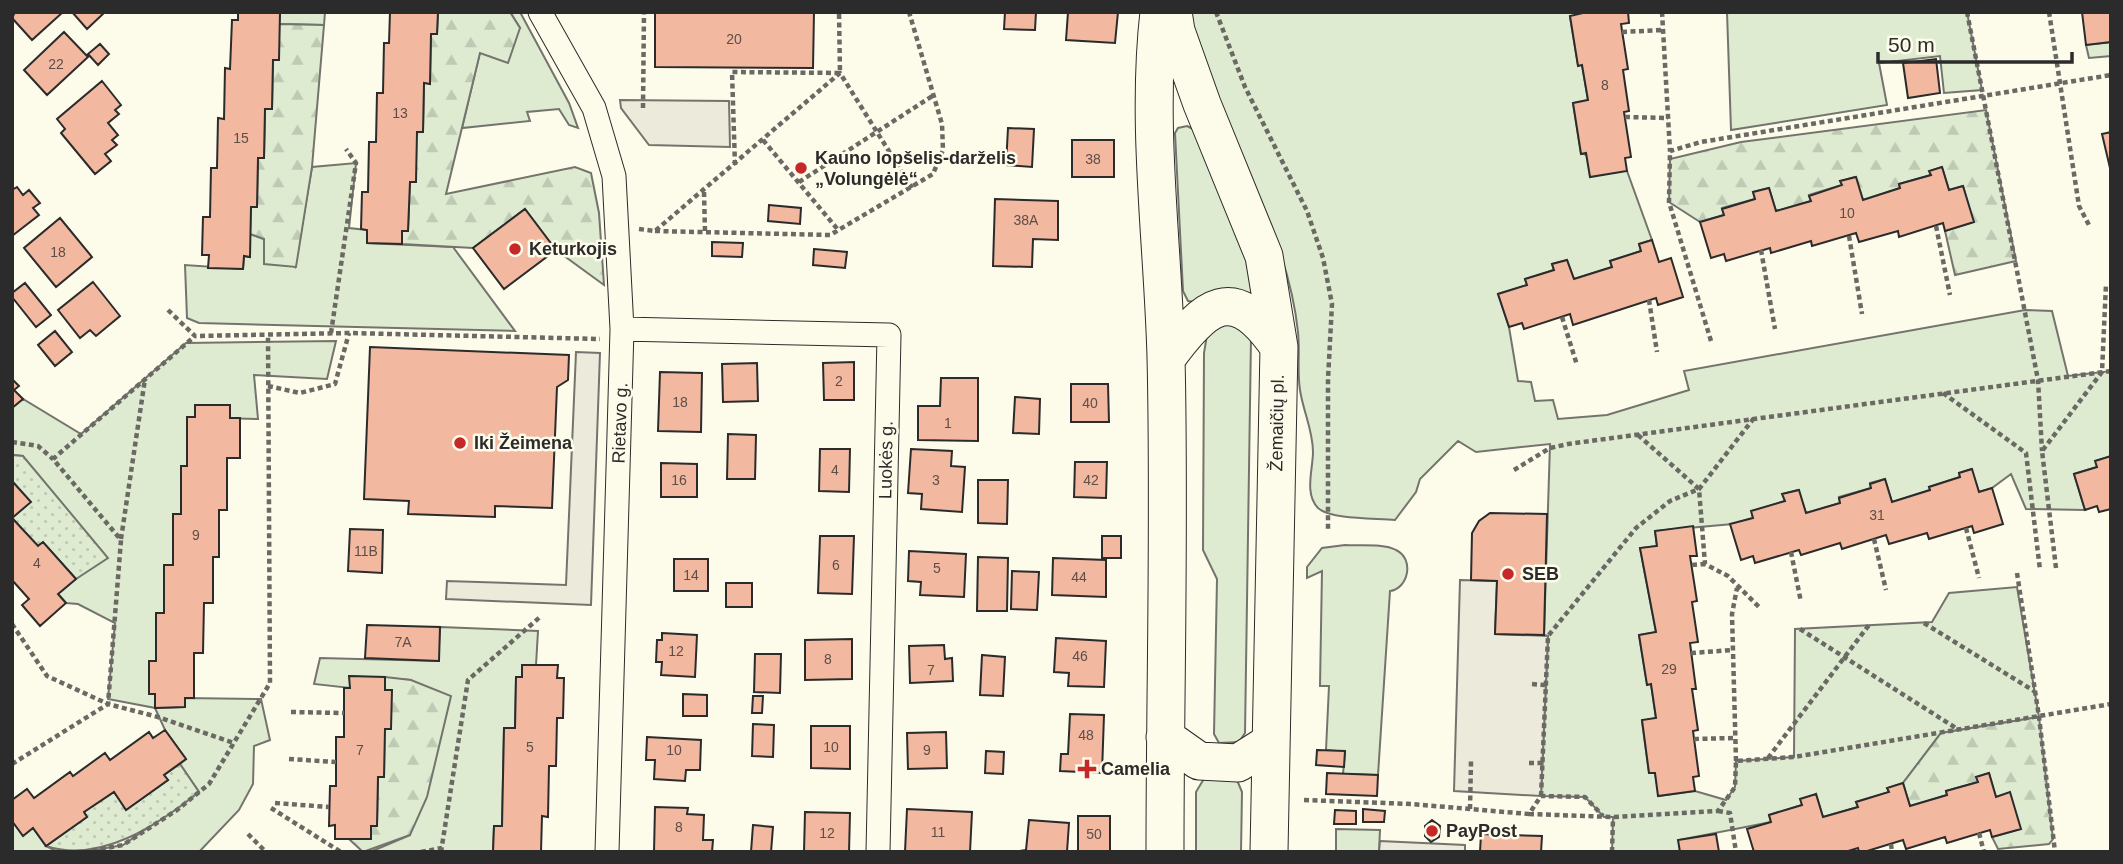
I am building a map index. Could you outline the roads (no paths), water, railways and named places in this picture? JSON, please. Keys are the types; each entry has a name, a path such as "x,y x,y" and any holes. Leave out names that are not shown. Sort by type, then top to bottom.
{"main road":[{"path":"1159,12 1156,40 1157,142 1166,359 1165,852"},
{"name":"Žemaičių pl.","path":"1173,12 1176,31 1202,104 1264,256 1279,347 1269,852"},
{"path":"1166,359 1196,318 1212,309 1226,306 1248,313 1263,324 1279,347"},
{"path":"1165,737 1199,761 1238,763 1271,742"}],"street":[{"name":"Rietavo g.","path":"540,12 594,108 614,176 622,335 607,852"},
{"name":"Luokės g.","path":"622,335 889,335 878,852"}],"place":[{"name":"Kauno lopšelis-darželis „Volungėlė“","path":"801,168"},
{"name":"Keturkojis","path":"515,249"},
{"name":"Iki Žeimena","path":"460,443"},
{"name":"SEB","path":"1508,574"},
{"name":"Camelia","path":"1087,769"},
{"name":"PayPost","path":"1432,831"}]}
